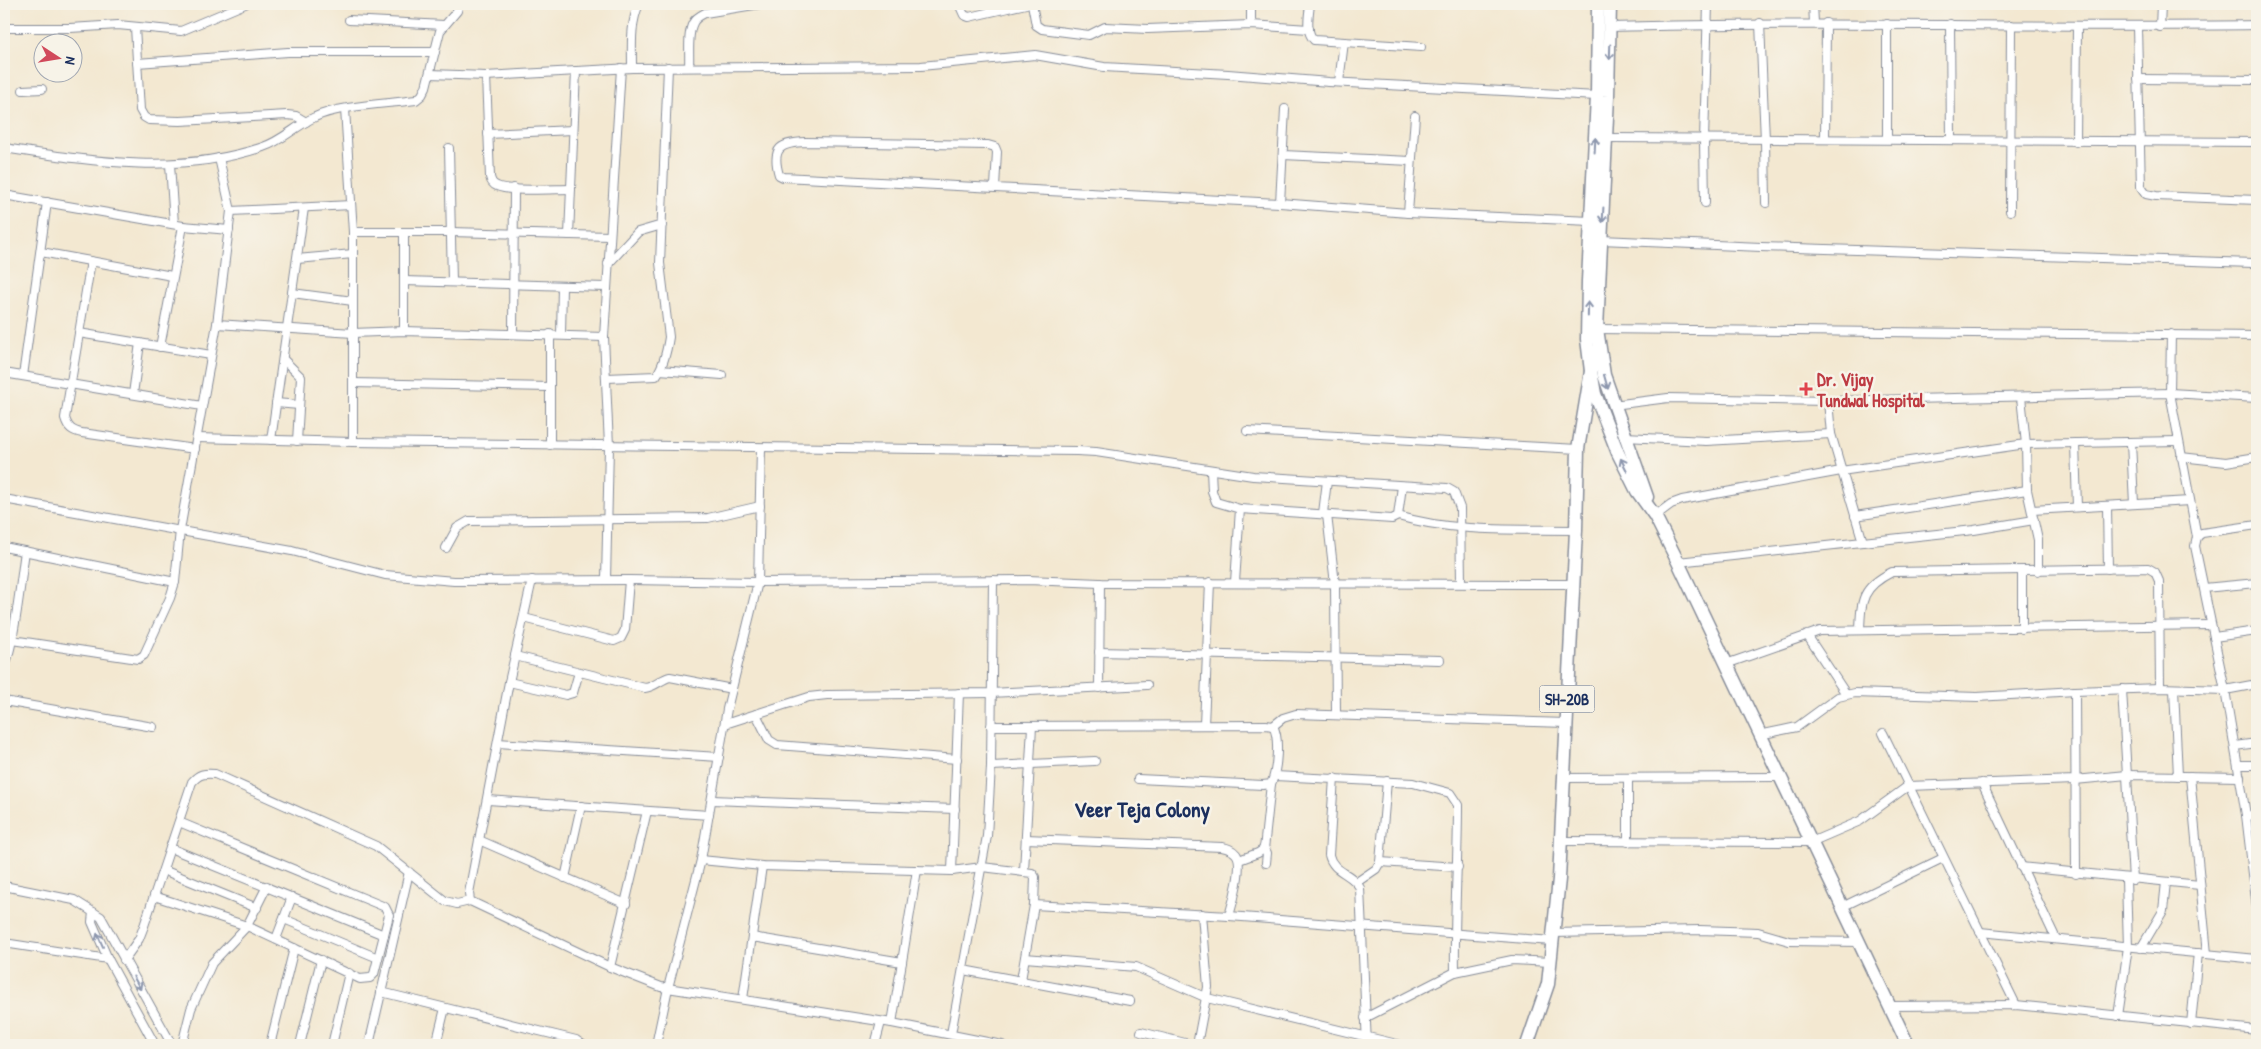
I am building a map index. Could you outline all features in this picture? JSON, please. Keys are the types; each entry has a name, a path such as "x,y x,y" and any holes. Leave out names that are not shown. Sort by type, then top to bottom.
{"main road":[{"path":"1598,4 1597,96 1587,339 1595,394 1618,453 1637,491 1652,512 1678,562 1908,1045"},
{"path":"1610,4 1611,27 1607,138 1597,329 1599,352 1613,406 1645,488 1652,512"},
{"name":"SH-20B","path":"1527,1045 1545,997 1553,937 1562,841 1566,723 1574,584 1578,449 1591,371 1599,352"}],"street":[{"path":"4,28 70,28 118,25 181,31 245,4"},
{"path":"4,148 82,160 170,164 219,158 270,144 322,114 344,109 416,100 422,95 430,74 440,31 457,11 459,4"},
{"path":"632,68 634,16 639,4"},
{"path":"689,67 691,30 693,22 698,17 705,13 760,4"},
{"path":"959,4 964,15 969,17 1026,4"},
{"path":"1032,4 1036,25 1042,28 1089,35 1105,27 1148,29 1251,25 1308,29"},
{"path":"1251,4 1251,25"},
{"path":"1310,4 1308,29 1310,37 1314,40 1421,47"},
{"path":"1705,203 1704,140 1708,4"},
{"path":"1813,4 1814,23"},
{"path":"2160,27 2161,4"},
{"path":"349,20 444,24"},
{"path":"1611,27 1760,23 2137,27 2257,25"},
{"path":"1760,23 1766,202"},
{"path":"1825,140 1826,23"},
{"path":"1886,24 1887,139"},
{"path":"1950,24 1951,140"},
{"path":"2010,210 2011,25"},
{"path":"2076,142 2077,26"},
{"path":"134,27 140,110 144,117 149,120 190,121 287,114 296,116 306,122"},
{"path":"2137,27 2141,187 2146,194 2257,200"},
{"path":"1339,82 1344,42"},
{"path":"137,63 277,52 435,52"},
{"path":"430,74 486,76 668,67 921,66 1035,55 1093,66 1597,96"},
{"path":"607,378 656,376 660,370 668,337 660,262 668,67"},
{"path":"606,580 609,446 604,337 621,68"},
{"path":"569,235 576,71"},
{"path":"486,76 490,177 492,183 498,187 571,189"},
{"path":"2138,79 2257,80"},
{"path":"23,90 42,89"},
{"path":"344,109 353,232 353,442"},
{"path":"1280,203 1284,109"},
{"path":"1408,213 1415,116"},
{"path":"488,134 573,130"},
{"path":"1607,138 2257,142"},
{"path":"995,187 997,152 995,147 988,145 787,143 778,151 778,175 783,177 1280,203 1408,213 1591,221"},
{"path":"449,148 452,282"},
{"path":"1283,155 1411,161"},
{"path":"12,640 138,659 144,655 170,598 175,582 180,530 217,324 229,230 231,211 219,158"},
{"path":"170,164 174,224"},
{"path":"513,333 514,188"},
{"path":"4,195 183,226 229,230"},
{"path":"23,376 42,252 47,202"},
{"path":"231,211 351,205"},
{"path":"271,440 304,208"},
{"path":"608,264 638,232 662,225"},
{"path":"160,347 183,226"},
{"path":"353,232 451,232 610,236"},
{"path":"404,232 404,331"},
{"path":"1601,240 1752,247 2253,263"},
{"path":"42,252 172,276"},
{"path":"297,259 353,254"},
{"path":"90,261 66,418 67,426 74,432 195,449"},
{"path":"404,281 606,287"},
{"path":"561,335 562,286"},
{"path":"292,293 353,301"},
{"path":"217,324 353,333 404,331 604,337"},
{"path":"1597,329 2257,336"},
{"path":"79,333 211,356"},
{"path":"550,334 550,445"},
{"path":"2171,334 2170,394 2197,537 2195,546 2235,746 2246,815 2257,908"},
{"path":"133,394 140,344"},
{"path":"282,359 301,377 297,441"},
{"path":"660,370 722,375"},
{"path":"4,372 202,406"},
{"path":"353,383 550,387"},
{"path":"1613,406 1668,398 1828,401 2170,394 2257,398"},
{"path":"2021,397 2026,444 2027,490 2038,540 2038,571"},
{"path":"1828,401 1831,434 1863,542"},
{"path":"276,402 299,405"},
{"path":"1247,431 1578,449"},
{"path":"1625,437 1706,441 1831,434"},
{"path":"197,438 353,442 1087,452 1253,476 1447,488 1454,492 1460,508 1461,583"},
{"path":"1652,512 1682,500 1841,472 2026,444 2178,441"},
{"path":"2131,442 2134,504"},
{"path":"2075,443 2078,507"},
{"path":"656,1045 668,988 701,860 732,689 758,582 761,448"},
{"path":"2181,457 2226,462 2257,457"},
{"path":"1211,470 1212,491 1216,502 1240,510 1392,518 1398,516 1418,522 1460,527 1576,530"},
{"path":"1327,481 1323,513 1327,515 1335,584 1336,715"},
{"path":"1398,516 1402,486"},
{"path":"1855,516 2027,490"},
{"path":"4,499 292,552 385,575 454,581 630,580 758,582 993,580 1100,583 1574,584"},
{"path":"2032,510 2190,502"},
{"path":"446,548 457,528 468,521 708,518 760,506"},
{"path":"2107,506 2108,569"},
{"path":"1235,582 1240,510"},
{"path":"1678,562 1974,530 2034,520"},
{"path":"2197,537 2202,533 2257,525"},
{"path":"4,547 175,582"},
{"path":"4,666 7,662 12,640 25,551"},
{"path":"1860,630 1861,604 1865,594 1883,577 1892,572 2148,568 2155,572 2158,582 2160,688"},
{"path":"2022,571 2022,629"},
{"path":"470,901 468,893 488,800 509,682 532,580"},
{"path":"524,618 614,641 621,638 625,630 630,580"},
{"path":"951,1034 987,836 993,580"},
{"path":"1204,725 1210,582"},
{"path":"1099,688 1100,583"},
{"path":"2204,588 2257,583"},
{"path":"1726,664 1820,631 2211,625"},
{"path":"2214,637 2257,632"},
{"path":"1807,635 1846,694"},
{"path":"1100,652 1336,656 1440,660"},
{"path":"515,656 645,688 652,687 662,679 670,677 732,689"},
{"path":"509,682 566,695 572,693 579,672"},
{"path":"1759,735 1797,727 1838,697 1846,694 1977,697 2122,689 2225,690 2257,684"},
{"path":"725,724 809,697 827,695 991,693 1147,685"},
{"path":"2118,1016 2128,947 2129,879 2127,775 2122,689"},
{"path":"2174,689 2178,776"},
{"path":"2074,691 2076,874"},
{"path":"952,871 960,693"},
{"path":"4,700 153,727"},
{"path":"756,714 768,740 777,746 957,759"},
{"path":"991,726 1273,726 1290,715 1566,723"},
{"path":"1024,871 1032,726"},
{"path":"1266,863 1267,853 1264,847 1271,784 1275,776 1277,733 1273,726"},
{"path":"1883,734 2016,1005"},
{"path":"498,743 719,757"},
{"path":"2235,746 2257,743"},
{"path":"990,766 1095,761"},
{"path":"2238,765 2257,765"},
{"path":"124,960 139,938 192,782 197,776 205,773 215,774 303,815 376,846 445,901 457,904 470,901 610,968 654,985 892,1023 1002,1045"},
{"path":"1562,841 1811,842 1860,821 1908,786 2075,780 2127,775 2240,777"},
{"path":"1275,776 1420,784 1450,793 1455,798 1458,805 1458,867 1454,933 1455,972"},
{"path":"2190,776 2207,954"},
{"path":"1565,778 1779,777"},
{"path":"1334,778 1330,855 1334,867 1357,882 1360,888 1360,926 1367,1045"},
{"path":"1628,778 1628,842"},
{"path":"1138,779 1219,784 1271,784"},
{"path":"1357,882 1376,868 1380,862 1387,781"},
{"path":"1982,783 2020,867 2056,939"},
{"path":"488,800 709,815"},
{"path":"712,800 955,809"},
{"path":"565,878 581,806"},
{"path":"610,968 647,811"},
{"path":"2246,815 2257,816"},
{"path":"154,896 247,926 360,979 370,978 374,974 389,915 385,907 179,822"},
{"path":"1026,839 1222,847 1236,854 1239,860 1235,896 1229,916"},
{"path":"479,840 626,904"},
{"path":"1239,860 1258,853 1264,847"},
{"path":"170,848 384,935"},
{"path":"1842,907 1943,858"},
{"path":"701,860 762,866 952,871 982,867 1032,873 1035,877 1034,905 1021,980"},
{"path":"1380,862 1458,867"},
{"path":"743,999 762,866"},
{"path":"2020,867 2200,885"},
{"path":"162,870 257,908"},
{"path":"892,1023 917,870"},
{"path":"369,1045 409,872"},
{"path":"2141,948 2163,911 2166,882"},
{"path":"4,886 66,898 82,904 102,917 172,1045"},
{"path":"182,1045 191,1009 212,963 247,926 267,886"},
{"path":"276,940 292,897"},
{"path":"1034,905 1202,914 1454,933 1553,937 1700,930 1758,932 1789,941 1860,942"},
{"path":"93,912 92,922 108,958 155,1045"},
{"path":"1197,1045 1207,998 1208,980 1202,914"},
{"path":"284,919 378,958"},
{"path":"1980,932 2257,959"},
{"path":"752,937 902,962"},
{"path":"4,943 108,958"},
{"path":"270,1045 294,948"},
{"path":"2191,1024 2198,953"},
{"path":"1025,958 1136,967 1207,998 1401,1045"},
{"path":"300,1045 321,960"},
{"path":"1365,1018 1455,972 1512,960 1550,962"},
{"path":"963,970 1130,1001"},
{"path":"332,1045 349,973"},
{"path":"381,992 576,1040 583,1045"},
{"path":"1890,1006 2016,1005 2257,1030"},
{"path":"436,1045 445,1008"},
{"path":"875,1045 881,1022"},
{"path":"1141,1032 1193,1045"}],"place":[{"name":"Dr. Vijay Tundwal Hospital","path":"1806,389"}],"district":[{"name":"Veer Teja Colony","path":"1142,809"}]}
